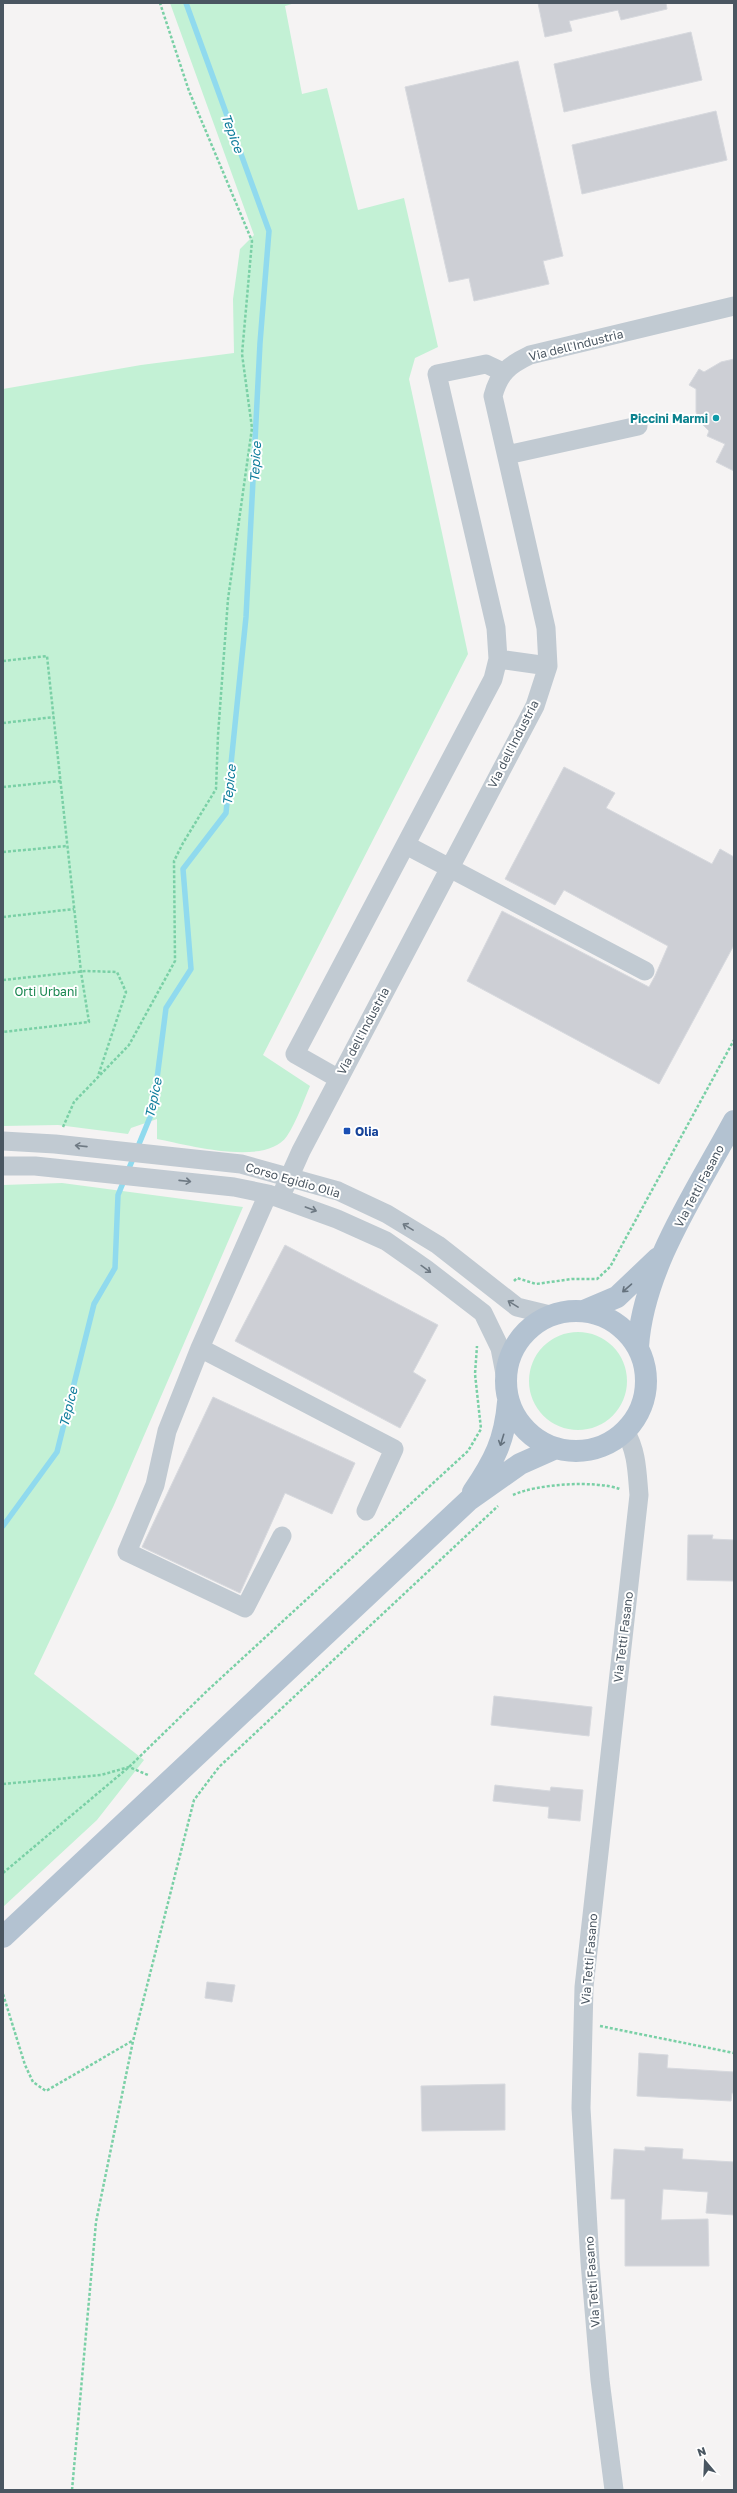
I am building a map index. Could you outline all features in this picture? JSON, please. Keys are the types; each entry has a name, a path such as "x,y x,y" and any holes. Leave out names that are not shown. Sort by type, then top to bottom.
{"main road":[{"name":"Via Tetti Fasano","path":"638,1347 639,1324 664,1251 734,1122"},
{"name":"Via Tetti Fasano","path":"584,1311 617,1297 664,1251"},
{"path":"469,1500 499,1449 506,1426 508,1402 505,1374 510,1355 519,1338 533,1325 550,1315 567,1311 584,1311 612,1321 624,1329 638,1347 645,1368 645,1391 638,1412 625,1430 610,1442 593,1449 575,1451 556,1448 535,1438 519,1422 508,1402"},
{"path":"3,1936 165,1782 469,1500 520,1464 556,1448"}],"street":[{"name":"Via dell'Industria","path":"282,1536 245,1608 126,1552 155,1485 167,1431 200,1348 274,1196 288,1176 448,868 535,706 548,666 546,628 493,396 497,382 503,372 511,364 530,355 734,306"},
{"path":"339,1079 295,1054 493,679 498,659 496,628 437,374 486,364 503,372"},
{"path":"507,455 638,426"},
{"path":"498,659 548,666"},
{"path":"406,845 645,971"},
{"name":"Corso Egidio Olia","path":"3,1142 55,1144 242,1164 338,1191 387,1214 438,1245 517,1307 550,1315"},
{"name":"Corso Egidio Olia","path":"3,1166 35,1166 229,1186 274,1196 337,1218 386,1241 461,1294 484,1313 500,1348 505,1374"},
{"path":"200,1348 394,1449 366,1511"},
{"name":"Via Tetti Fasano","path":"614,2490 600,2380 590,2262 581,2108 584,1987 639,1495 636,1458 632,1443 625,1430"}],"path":[{"path":"55,1144 74,1102 98,1079 128,1045 174,961 174,861 183,843 216,789 218,735 228,598 252,428 242,354 252,241 189,91 160,3"},
{"path":"3,661 47,656 81,972 88,1022 3,1032"},
{"path":"3,722 54,717"},
{"path":"3,787 61,781"},
{"path":"3,852 68,846"},
{"path":"3,917 74,909"},
{"path":"3,980 81,972 117,972 126,992 98,1079"},
{"path":"513,1283 517,1278 536,1284 572,1278 597,1279 610,1267 734,1040"},
{"path":"3,1874 129,1766 208,1690 468,1451 481,1429 475,1374 477,1345 475,1339"},
{"path":"506,1498 523,1490 571,1485 613,1487 639,1495"},
{"path":"72,2490 96,2222 133,2041 194,1800 219,1767 501,1503"},
{"path":"3,1784 101,1775 129,1766 165,1782"},
{"path":"3,1994 25,2065 33,2082 46,2091 133,2041"},
{"path":"584,2022 734,2053"}],"green space":[{"name":"Orti Urbani","path":"170,3 295,3 285,6 302,94 327,88 358,210 404,198 438,347 415,358 409,379 468,654 263,1055 310,1086 297,1118 287,1136 277,1145 262,1150 245,1152 206,1149 157,1139 157,1119 131,1128 128,1134 58,1125 3,1126 3,389 141,365 234,353 233,299 240,249 254,235"},
{"path":"62,1183 243,1207 114,1505 34,1674 144,1760 97,1820 3,1907 3,1185"},
{"path":"578,1332 597,1335 613,1346 624,1362 627,1381 624,1400 613,1416 597,1427 578,1430 559,1427 543,1416 532,1400 529,1381 532,1362 543,1346 559,1335"}],"building":[{"path":"538,3 666,3 667,9 621,20 618,10 569,21 572,31 545,37"},
{"path":"691,32 702,80 564,112 554,64"},
{"path":"518,61 563,256 543,261 549,284 474,301 469,278 449,282 405,87"},
{"path":"716,111 727,160 582,194 572,145"},
{"name":"Piccini Marmi","path":"734,359 734,471 716,462 725,444 707,436 709,431 701,423 696,412 696,389 689,385 699,369 704,372 721,362"},
{"path":"564,767 615,793 606,808 712,864 720,849 734,857 734,945 659,1084 467,981 502,911 649,987 655,976 668,946 564,890 555,905 505,879"},
{"path":"285,1245 438,1325 413,1372 426,1380 400,1428 235,1341"},
{"path":"213,1397 355,1463 332,1514 285,1493 240,1593 142,1547"},
{"path":"688,1535 713,1535 712,1539 734,1540 734,1581 687,1580"},
{"path":"494,1696 592,1707 589,1736 491,1725"},
{"path":"495,1785 550,1791 551,1787 583,1790 580,1821 548,1818 549,1807 493,1801"},
{"path":"207,1982 235,1985 232,2002 205,1998"},
{"path":"639,2053 668,2055 667,2068 734,2072 734,2093 732,2093 731,2101 637,2096"},
{"path":"505,2084 505,2130 422,2131 421,2086"},
{"path":"645,2147 683,2149 682,2159 734,2162 734,2215 706,2213 708,2192 663,2189 661,2220 708,2219 709,2266 625,2266 625,2199 611,2199 614,2149 645,2151"}],"waterway":[{"name":"Tepice","path":"3,1526 57,1452 94,1304 115,1268 118,1195 153,1110 166,1008 191,969 183,869 226,813 246,617 260,343 269,231 186,3"}],"place":[{"name":"Piccini Marmi","path":"716,418"},
{"name":"Olia","path":"347,1131"}]}
